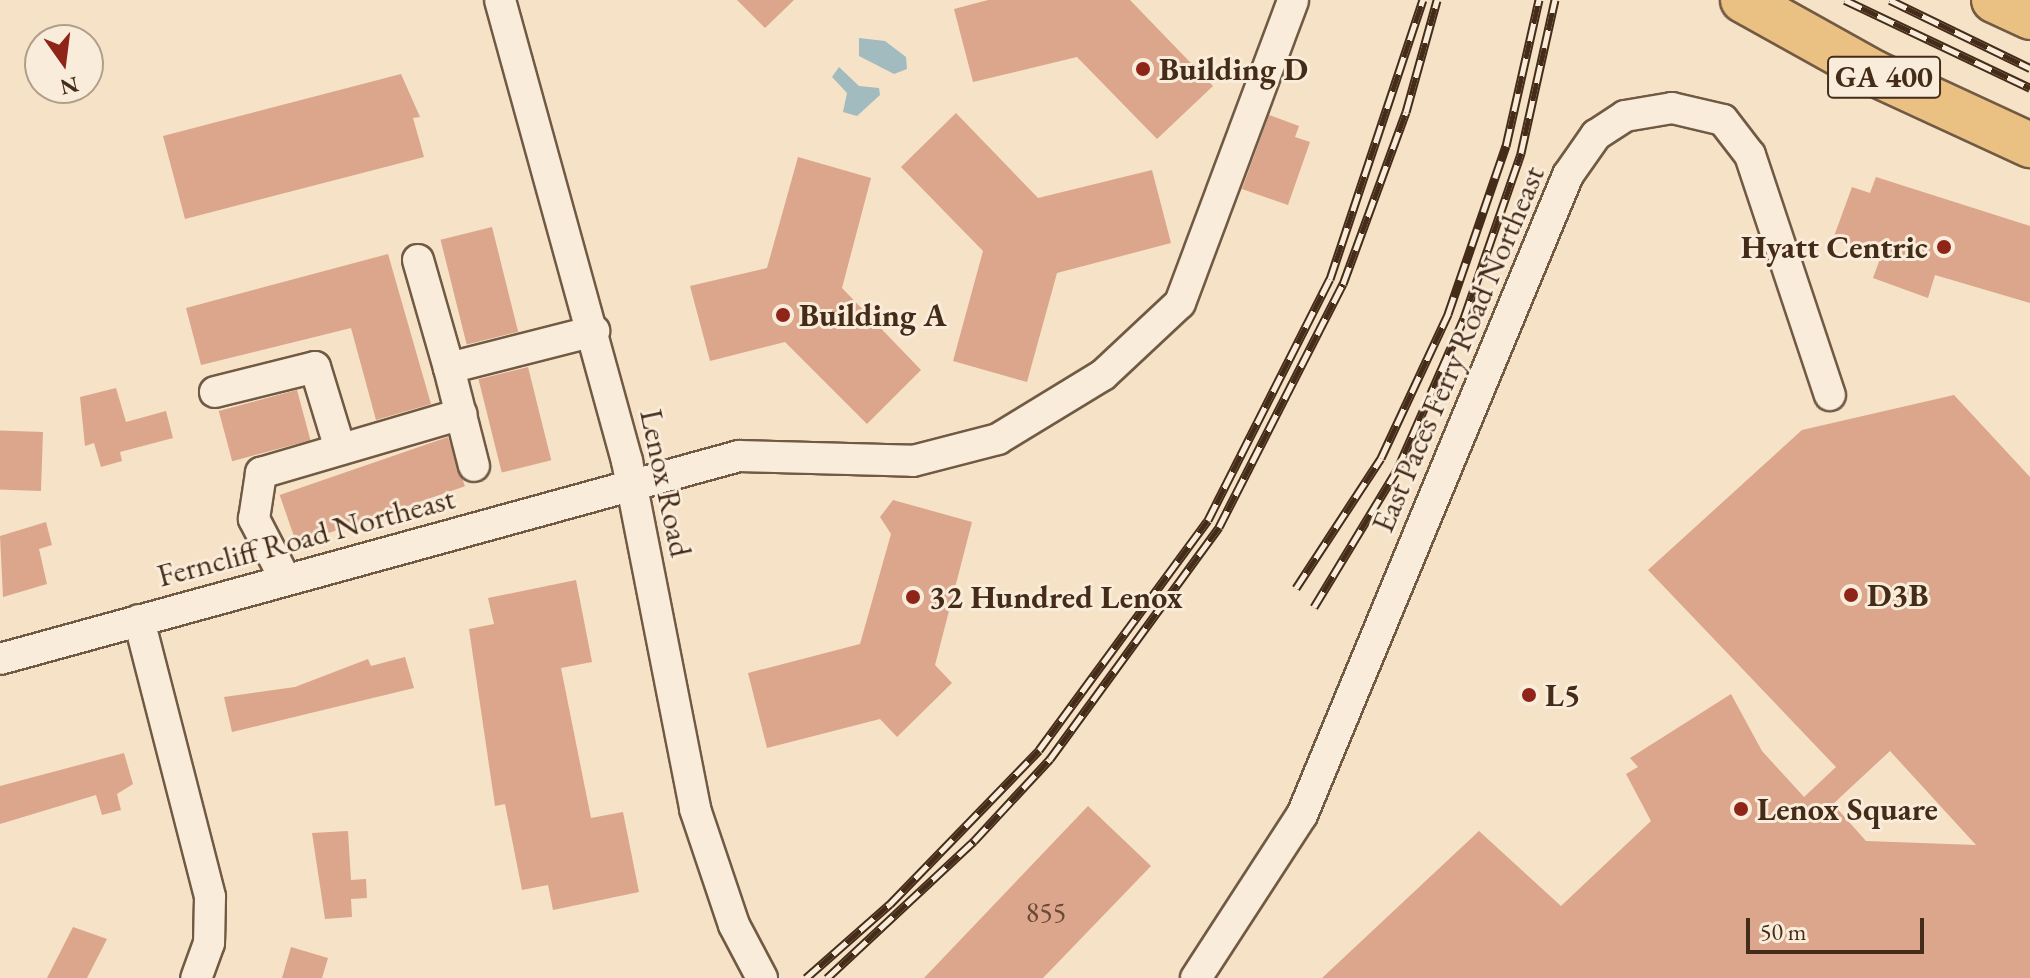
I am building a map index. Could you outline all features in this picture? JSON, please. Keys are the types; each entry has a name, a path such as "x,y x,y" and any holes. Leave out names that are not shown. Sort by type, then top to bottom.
{"highway":[{"name":"GA 400","path":"1743,0 1874,73 2030,145"},
{"path":"1994,0 2030,17"}],"street":[{"name":"Lenox Road","path":"500,0 594,331 632,484 695,809 734,925 762,978"},
{"name":"Ferncliff Road Northeast","path":"0,659 739,456 913,461 998,439 1103,375 1180,303 1286,4"},
{"name":"East Paces Ferry Road Northeast","path":"1196,978 1302,815 1568,175 1596,135 1625,116 1672,108 1723,120 1750,155 1830,395"},
{"path":"418,260 474,466"},
{"path":"449,368 594,331"},
{"path":"215,392 315,367 340,449"},
{"path":"294,577 259,509 261,473 461,414"},
{"path":"139,620 210,897 209,943 196,978"}],"water":[{"path":"859,38 885,41 906,57 907,69 894,74 859,56"},
{"path":"839,67 859,86 879,88 880,95 857,116 843,112 847,93 832,77"}],"building":[{"path":"737,0 794,0 765,28"},
{"name":"Building D","path":"988,0 1130,0 1213,86 1157,139 1077,57 973,82 954,9"},
{"path":"401,74 420,117 413,118 424,157 185,219 163,136"},
{"path":"956,113 1038,198 1152,170 1171,243 1057,273 1027,382 953,361 983,251 901,167"},
{"path":"1269,115 1299,126 1295,137 1310,142 1288,205 1242,189"},
{"name":"Building A","path":"798,157 871,178 842,288 921,370 867,424 785,342 710,361 690,286 767,268"},
{"name":"Hyatt Centric","path":"1876,177 2030,226 2030,303 1935,275 1928,298 1873,278 1881,256 1833,239 1852,187 1870,193"},
{"path":"492,227 518,332 467,345 441,240"},
{"path":"388,254 431,404 376,420 351,328 201,365 186,308"},
{"path":"528,367 551,460 502,472 479,379"},
{"path":"116,388 126,422 166,411 173,438 120,452 122,461 101,467 94,443 85,446 80,397"},
{"path":"297,390 310,440 232,461 219,411"},
{"path":"1954,395 2030,477 2030,978 1322,978 1479,831 1561,906 1651,821 1626,774 1638,767 1630,758 1731,694 1762,751 1804,797 1836,767 1648,570 1802,430","holes":["1890,751 1976,845 1866,841 1833,804"]},
{"path":"0,430 43,432 41,491 0,490"},
{"path":"448,437 465,486 297,544 280,495"},
{"name":"32 Hundred Lenox","path":"893,500 972,522 935,665 952,683 897,737 880,719 767,748 748,673 860,644 891,534 880,517"},
{"path":"46,522 52,545 39,549 47,584 3,597 0,536"},
{"path":"576,580 592,662 561,668 591,818 623,812 639,892 553,910 548,885 522,890 505,804 495,806 469,629 494,624 488,598"},
{"path":"405,657 414,688 232,732 224,697 295,687 368,659 371,666"},
{"path":"124,753 133,784 117,794 121,810 102,815 96,795 0,824 0,786"},
{"path":"1088,806 1151,866 1043,978 924,978"},
{"path":"348,831 351,880 366,879 367,898 351,899 352,917 325,919 312,833"},
{"path":"73,927 107,939 87,978 47,978"},
{"path":"291,947 328,958 322,978 282,978"}],"railway":[{"path":"806,978 890,904 1039,750 1208,520 1330,279 1423,0"},
{"path":"827,978 974,841 1050,759 1219,527 1343,284 1406,112 1437,0"},
{"path":"1296,588 1381,458 1448,314 1506,146 1539,0"},
{"path":"1314,607 1397,470 1464,318 1521,153 1555,0"},
{"path":"1845,0 2030,88"},
{"path":"1890,0 2030,68"}],"place":[{"name":"Building D","path":"1143,69"},
{"name":"Hyatt Centric","path":"1944,247"},
{"name":"Building A","path":"783,315"},
{"name":"D3B","path":"1851,595"},
{"name":"32 Hundred Lenox","path":"913,597"},
{"name":"L5","path":"1529,695"},
{"name":"Lenox Square","path":"1741,809"}]}
